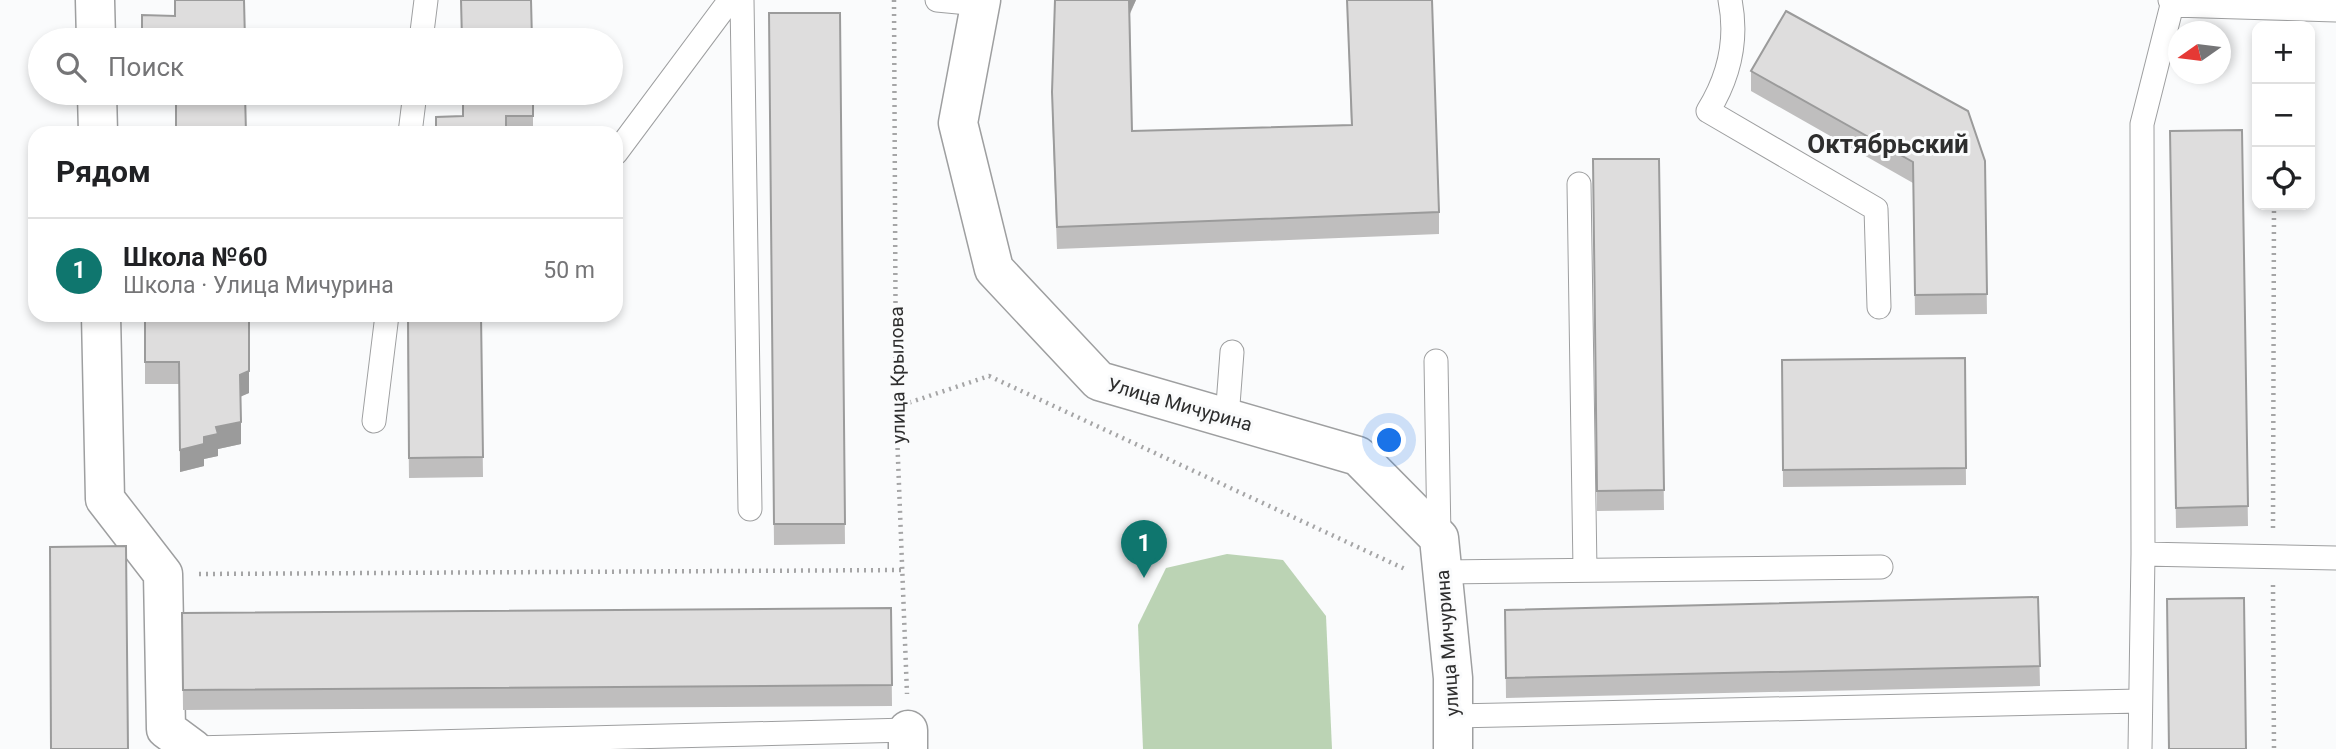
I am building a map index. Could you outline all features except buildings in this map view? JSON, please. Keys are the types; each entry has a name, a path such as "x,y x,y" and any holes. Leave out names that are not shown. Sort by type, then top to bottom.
{"street":[{"path":"95,0 96,28"},
{"name":"Улица Мичурина","path":"980,2 958,123 994,270 1099,381 1358,456 1441,565"},
{"path":"97,105 98,126"},
{"path":"101,322 105,499 163,574 166,729 193,749"},
{"name":"улица Мичурина","path":"1441,565 1453,678 1453,733"}],"lane":[{"path":"422,28 426,0"},
{"path":"623,144 730,0"},
{"path":"743,0 750,509"},
{"path":"937,0 980,2"},
{"path":"1730,0 1734,47 1719,92 1708,111 1876,209 1880,307"},
{"path":"2140,749 2143,554 2142,124 2171,2 2336,10"},
{"path":"411,126 414,105"},
{"path":"1579,184 1586,570"},
{"path":"374,421 386,322"},
{"path":"1227,418 1232,352"},
{"path":"1436,361 1441,565 1586,570 1881,567"},
{"path":"2143,554 2336,558"},
{"path":"1453,733 2140,701"},
{"path":"193,749 908,740"}],"path":[{"name":"улица Крылова","path":"894,0 896,407 905,570 908,740"},
{"path":"2274,210 2274,749"},
{"path":"896,407 989,376 1441,565"},
{"path":"163,574 905,570"}],"green space":[{"path":"1227,554 1283,560 1326,616 1332,749 1143,749 1138,625 1166,568"}],"place":[{"name":"Школа №60","path":"1144,578"}],"district":[{"name":"Октябрьский","path":"1888,144"}]}
